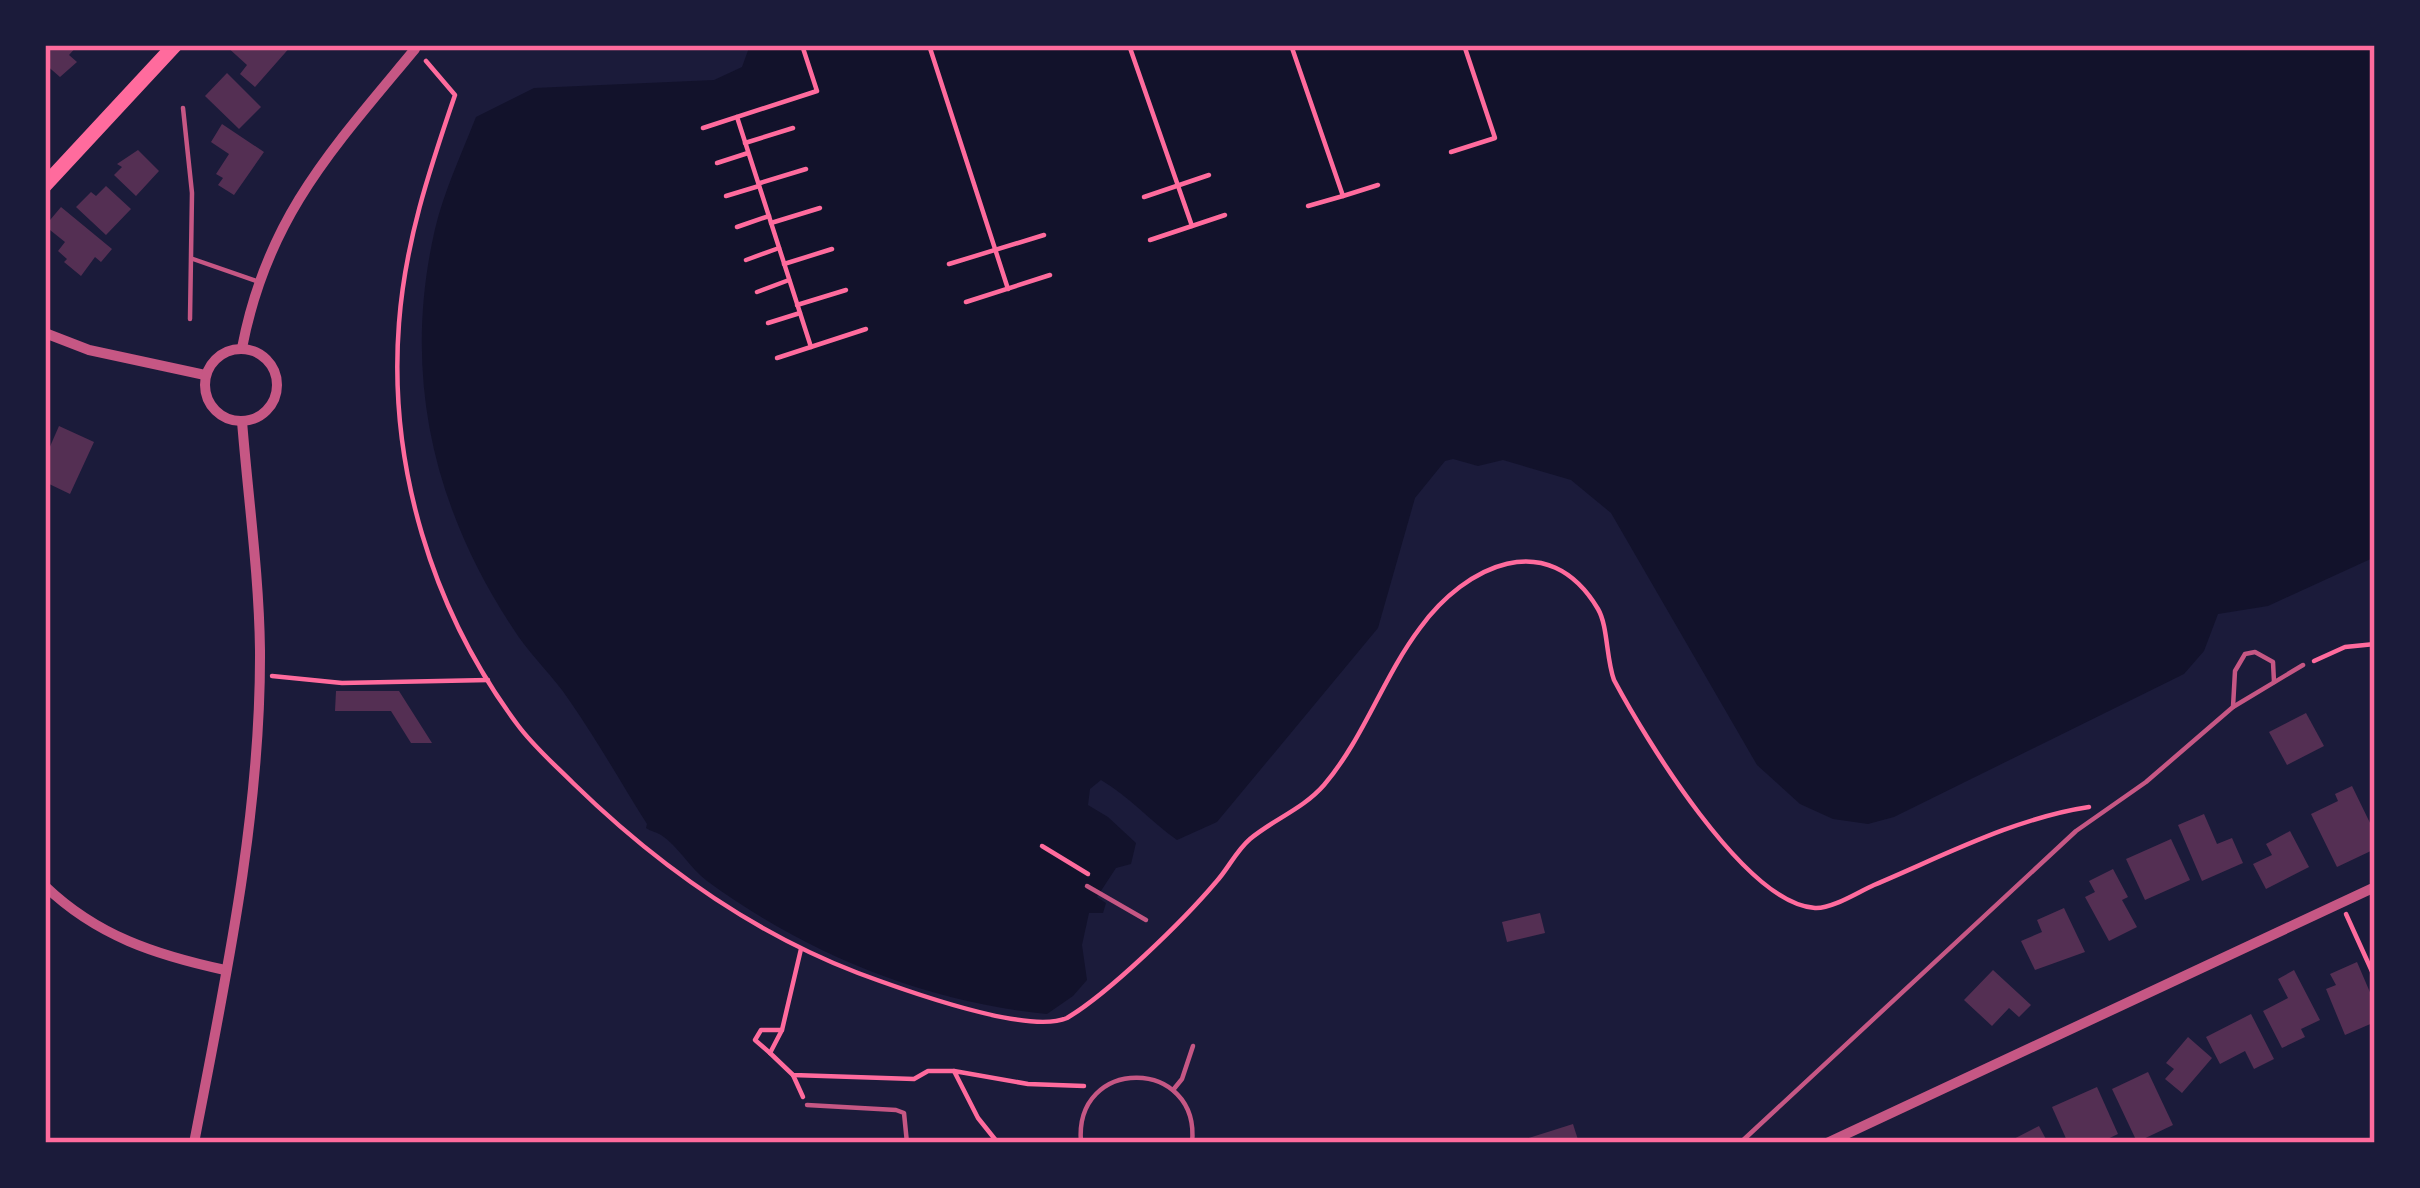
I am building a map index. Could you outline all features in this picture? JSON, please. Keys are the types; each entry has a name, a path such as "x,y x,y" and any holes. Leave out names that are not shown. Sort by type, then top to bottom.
{"main road":[{"path":"45,184 175,45"}],"street":[{"path":"242,348 259,282 298,196 415,49"},
{"path":"45,333 89,350 205,375"},
{"path":"242,348 264,357 277,388 267,410 242,421 214,409 207,399 205,375 219,356 242,348"},
{"path":"194,1143 254,772 259,674 256,570 242,421"},
{"path":"45,886 82,917 135,947 225,970"},
{"path":"1827,1143 2375,887"}],"lane":[{"path":"183,108 192,193 190,320"},
{"path":"193,260 259,282"},
{"path":"2233,707 2236,670 2245,655 2255,652 2273,662 2274,682"},
{"path":"1740,1143 2076,831 2146,782 2233,707 2303,665"},
{"path":"1088,886 1146,920"},
{"path":"1173,1090 1182,1079 1193,1046"},
{"path":"1068,1143 1081,1140 1084,1113 1100,1090 1115,1081 1141,1077 1173,1090 1192,1119 1192,1143"},
{"path":"807,1105 904,1113 907,1143"}],"path":[{"path":"703,128 817,91 802,45"},
{"path":"929,45 1008,289"},
{"path":"1129,45 1192,226"},
{"path":"1292,45 1342,196"},
{"path":"1451,152 1495,138 1464,45"},
{"path":"415,49 455,95 424,187 403,279 397,373 403,445 416,515 448,604 518,727 630,836 717,902 801,949 941,1001 1035,1022 1067,1018 1165,934 1218,881 1250,839 1308,802 1327,782 1418,630 1436,609 1488,572 1516,560 1548,564 1566,574 1596,605 1614,680 1686,798 1741,862 1782,899 1818,909 2008,829 2114,804"},
{"path":"736,117 811,347"},
{"path":"745,143 793,128"},
{"path":"717,163 748,153"},
{"path":"726,196 806,169"},
{"path":"1144,197 1209,175"},
{"path":"1308,206 1378,185"},
{"path":"737,227 820,208"},
{"path":"1150,240 1225,215"},
{"path":"949,265 1044,235"},
{"path":"746,260 779,248"},
{"path":"784,264 832,249"},
{"path":"966,302 1050,275"},
{"path":"757,292 789,280"},
{"path":"768,323 846,290"},
{"path":"777,358 866,329"},
{"path":"2303,665 2345,647 2375,644"},
{"path":"259,674 342,683 488,680"},
{"path":"1042,846 1090,874"},
{"path":"2342,903 2375,978"},
{"path":"770,1053 782,1030 801,949"},
{"path":"782,1030 761,1030 755,1040 793,1075 807,1105"},
{"path":"793,1075 914,1079 928,1071 954,1071 1100,1090"},
{"path":"954,1071 978,1118 998,1143"}],"shaded area":[{"path":"750,45 2375,45 2375,557 2268,606 2218,614 2204,651 2184,674 1894,817 1868,824 1833,819 1800,804 1757,765 1611,513 1571,480 1503,460 1478,466 1445,461 1415,498 1378,628 1217,822 1177,840 1101,780 1090,789 1088,805 1136,843 1131,864 1116,868 1097,897 1106,903 1103,913 1089,913 1082,945 1087,980 1073,996 1047,1014 912,986 785,931 707,881 667,840 646,828 579,715 518,636 489,589 446,492 432,442 424,390 425,284 439,215 476,117 534,88 714,80 742,67"}],"building":[{"path":"45,45 78,45 69,55 77,62 60,77 45,64"},
{"path":"225,45 292,45 255,87 240,74 247,65"},
{"path":"227,73 261,107 239,129 205,96"},
{"path":"222,124 264,152 234,195 218,185 223,178 216,174 229,154 211,142"},
{"path":"138,150 159,171 136,196 114,175 122,167 117,164"},
{"path":"106,186 131,209 106,235 76,207 91,192 96,196"},
{"path":"61,207 112,249 101,262 95,257 81,276 58,251 65,242 45,226"},
{"path":"59,426 94,442 70,494 45,482 45,458"},
{"path":"336,691 399,691 432,743 411,743 391,711 335,711"},
{"path":"2306,713 2324,746 2287,765 2269,732"},
{"path":"2352,786 2371,825 2375,823 2375,849 2337,867 2311,814 2338,801 2335,794"},
{"path":"2204,814 2217,844 2232,838 2243,863 2202,881 2178,825"},
{"path":"2290,831 2309,867 2266,889 2253,864 2272,855 2266,844"},
{"path":"2171,839 2190,880 2145,900 2126,859"},
{"path":"2113,869 2137,927 2109,941 2085,897 2095,892 2089,881"},
{"path":"2064,908 2085,952 2035,970 2021,941 2042,932 2037,920"},
{"path":"1540,913 1545,933 1507,942 1502,922"},
{"path":"2357,962 2375,1004 2375,1022 2345,1035 2326,989 2336,985 2330,974"},
{"path":"1993,970 2031,1005 2019,1017 2009,1008 1992,1026 1964,1000"},
{"path":"2294,970 2320,1020 2301,1029 2305,1037 2282,1048 2263,1011 2288,998 2278,979"},
{"path":"2251,1014 2274,1059 2254,1069 2245,1051 2220,1064 2206,1037"},
{"path":"2188,1037 2212,1058 2182,1093 2165,1079 2174,1069 2166,1063"},
{"path":"2148,1072 2173,1125 2137,1142 2112,1089"},
{"path":"2097,1087 2118,1134 2099,1143 2068,1143 2052,1107"},
{"path":"1573,1124 1579,1143 1516,1143 1516,1142"},
{"path":"2039,1126 2048,1143 2006,1143"}]}
